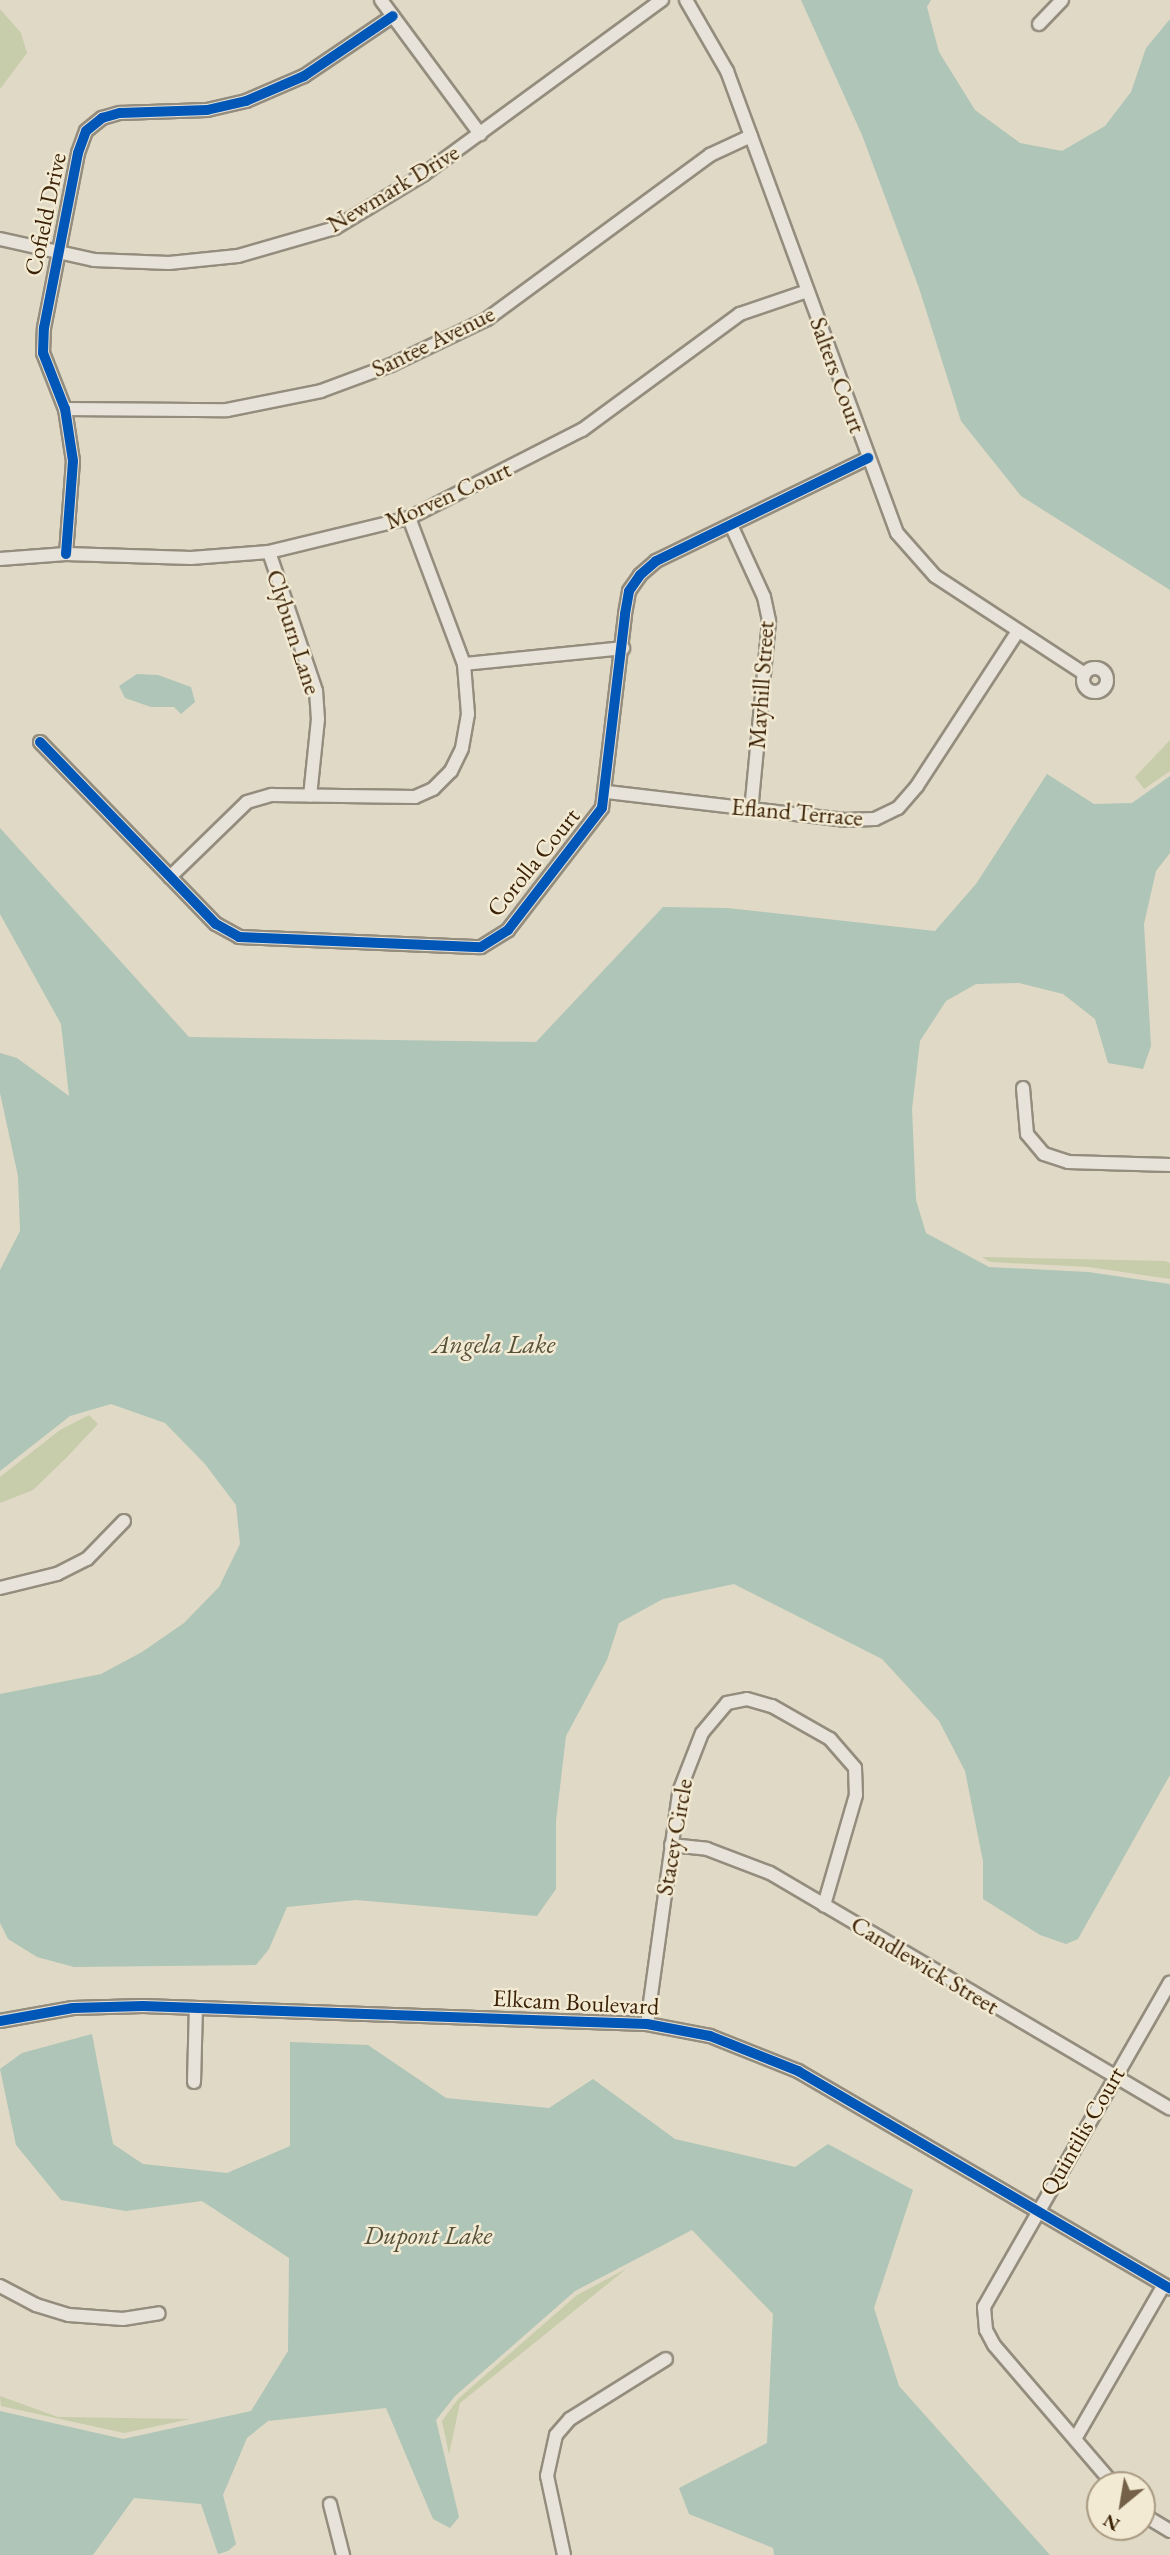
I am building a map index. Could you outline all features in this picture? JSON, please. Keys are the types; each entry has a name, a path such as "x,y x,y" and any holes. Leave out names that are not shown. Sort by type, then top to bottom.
{"street":[{"path":"381,0 480,134"},
{"name":"Newmark Drive","path":"0,239 57,254 169,263 238,256 295,242 335,228 380,202 480,134 662,0"},
{"name":"Salters Court","path":"685,0 727,71 897,533 913,556 1018,631 1085,674"},
{"path":"1039,24 1062,0"},
{"name":"Cofield Drive","path":"66,554 73,461 65,409 43,353 57,254 78,153 86,131 102,118 207,110 246,101 304,76 393,16"},
{"name":"Santee Avenue","path":"65,409 228,410 321,391 391,365 486,319 710,155 751,136"},
{"name":"Morven Court","path":"0,559 66,554 179,559 269,552 409,518 582,430 740,314 807,292"},
{"name":"Corolla Court","path":"40,742 216,923 239,937 481,947 508,930 594,822 607,792 629,591 640,575 656,561 868,458"},
{"path":"170,877 247,802 272,795 390,799 415,797 433,789 451,771 462,748 468,714 464,664 409,518"},
{"name":"Mayhill Street","path":"731,525 764,597 769,621 751,810"},
{"name":"Clyburn Lane","path":"269,552 316,691 318,719 310,796"},
{"name":"Efland Terrace","path":"607,792 844,820 875,819 898,808 917,786 1018,631"},
{"path":"464,664 623,648"},
{"path":"1023,1088 1027,1134 1051,1157 1170,1165"},
{"path":"0,1588 57,1574 87,1559 124,1521"},
{"name":"Stacey Circle","path":"647,2024 679,1792 702,1733 727,1703 747,1699 772,1706 830,1739 855,1768 856,1795 824,1905"},
{"name":"Candlewick Street","path":"671,1845 741,1859 1170,2109"},
{"name":"Quintilis Court","path":"1102,2471 986,2330 988,2293 1170,1982"},
{"name":"Elkcam Boulevard","path":"0,2021 73,2008 196,2008 647,2024 709,2036 798,2071 1167,2287"},
{"path":"194,2082 196,2008"},
{"path":"0,2286 36,2305 69,2315 123,2319 159,2313"},
{"path":"1075,2439 1167,2287"},
{"path":"564,2555 547,2476 556,2435 570,2419 666,2359"},
{"path":"330,2504 343,2555"}],"shaded area":[{"path":"0,9 21,33 27,53 0,89"},
{"path":"1170,740 1170,771 1144,789 1135,777"},
{"path":"982,1257 1165,1261 1170,1263 1170,1279 1089,1267 990,1262"},
{"path":"89,1415 98,1424 67,1457 33,1490 0,1503 0,1477 60,1430"},
{"path":"626,2269 460,2403 449,2454 442,2421 458,2399 577,2295"},
{"path":"0,2396 58,2417 190,2419 124,2433 1,2406"}],"water":[{"path":"801,0 931,0 927,7 939,52 975,110 1020,143 1062,151 1105,126 1131,92 1146,48 1170,19 1170,590 1021,496 961,421 919,288 862,135"},
{"path":"137,674 158,675 191,687 195,702 181,714 174,707 151,707 125,698 119,686"},
{"name":"Angela Lake","path":"1047,774 1094,804 1132,803 1170,776 1170,853 1156,871 1144,924 1151,1046 1143,1069 1108,1063 1095,1019 1063,994 1019,983 976,984 946,1001 920,1041 912,1109 916,1200 926,1233 989,1267 1088,1272 1170,1284 1170,1775 1078,1939 1066,1944 1040,1935 983,1899 983,1861 965,1771 939,1721 882,1659 734,1584 663,1599 619,1623 607,1660 566,1736 556,1821 556,1889 537,1916 356,1900 287,1907 269,1949 256,1965 74,1967 37,1957 8,1939 0,1923 0,1694 101,1674 142,1652 184,1623 219,1587 240,1544 236,1505 205,1464 165,1423 111,1404 70,1416 0,1471 0,1270 20,1231 18,1176 0,1093 0,1053 17,1058 69,1096 61,1024 0,914 0,828 189,1037 536,1042 663,907 727,908 935,931 976,884"},
{"name":"Dupont Lake","path":"92,2034 113,2144 143,2164 227,2173 290,2146 290,2042 368,2045 446,2098 549,2108 593,2079 675,2139 795,2167 828,2144 913,2190 874,2308 899,2386 1050,2555 774,2555 773,2548 689,2514 679,2488 767,2443 773,2314 692,2230 575,2291 455,2396 436,2420 459,2517 450,2528 433,2519 386,2408 268,2421 247,2438 223,2495 236,2544 228,2551 218,2554 201,2504 134,2498 93,2555 0,2555 0,2411 123,2439 251,2411 288,2351 289,2258 202,2201 126,2211 61,2200 16,2145 0,2069 22,2053"}],"cycle path":[{"path":"66,554 73,461 65,409 43,353 44,328 78,153 86,131 102,118 120,113 207,110 246,101 304,76 393,16"},
{"path":"40,742 216,924 239,937 481,947 508,930 602,808 625,614 629,591 640,575 656,561 868,458"},
{"path":"0,2021 73,2008 143,2006 647,2024 710,2036 798,2071 1170,2288"}]}
